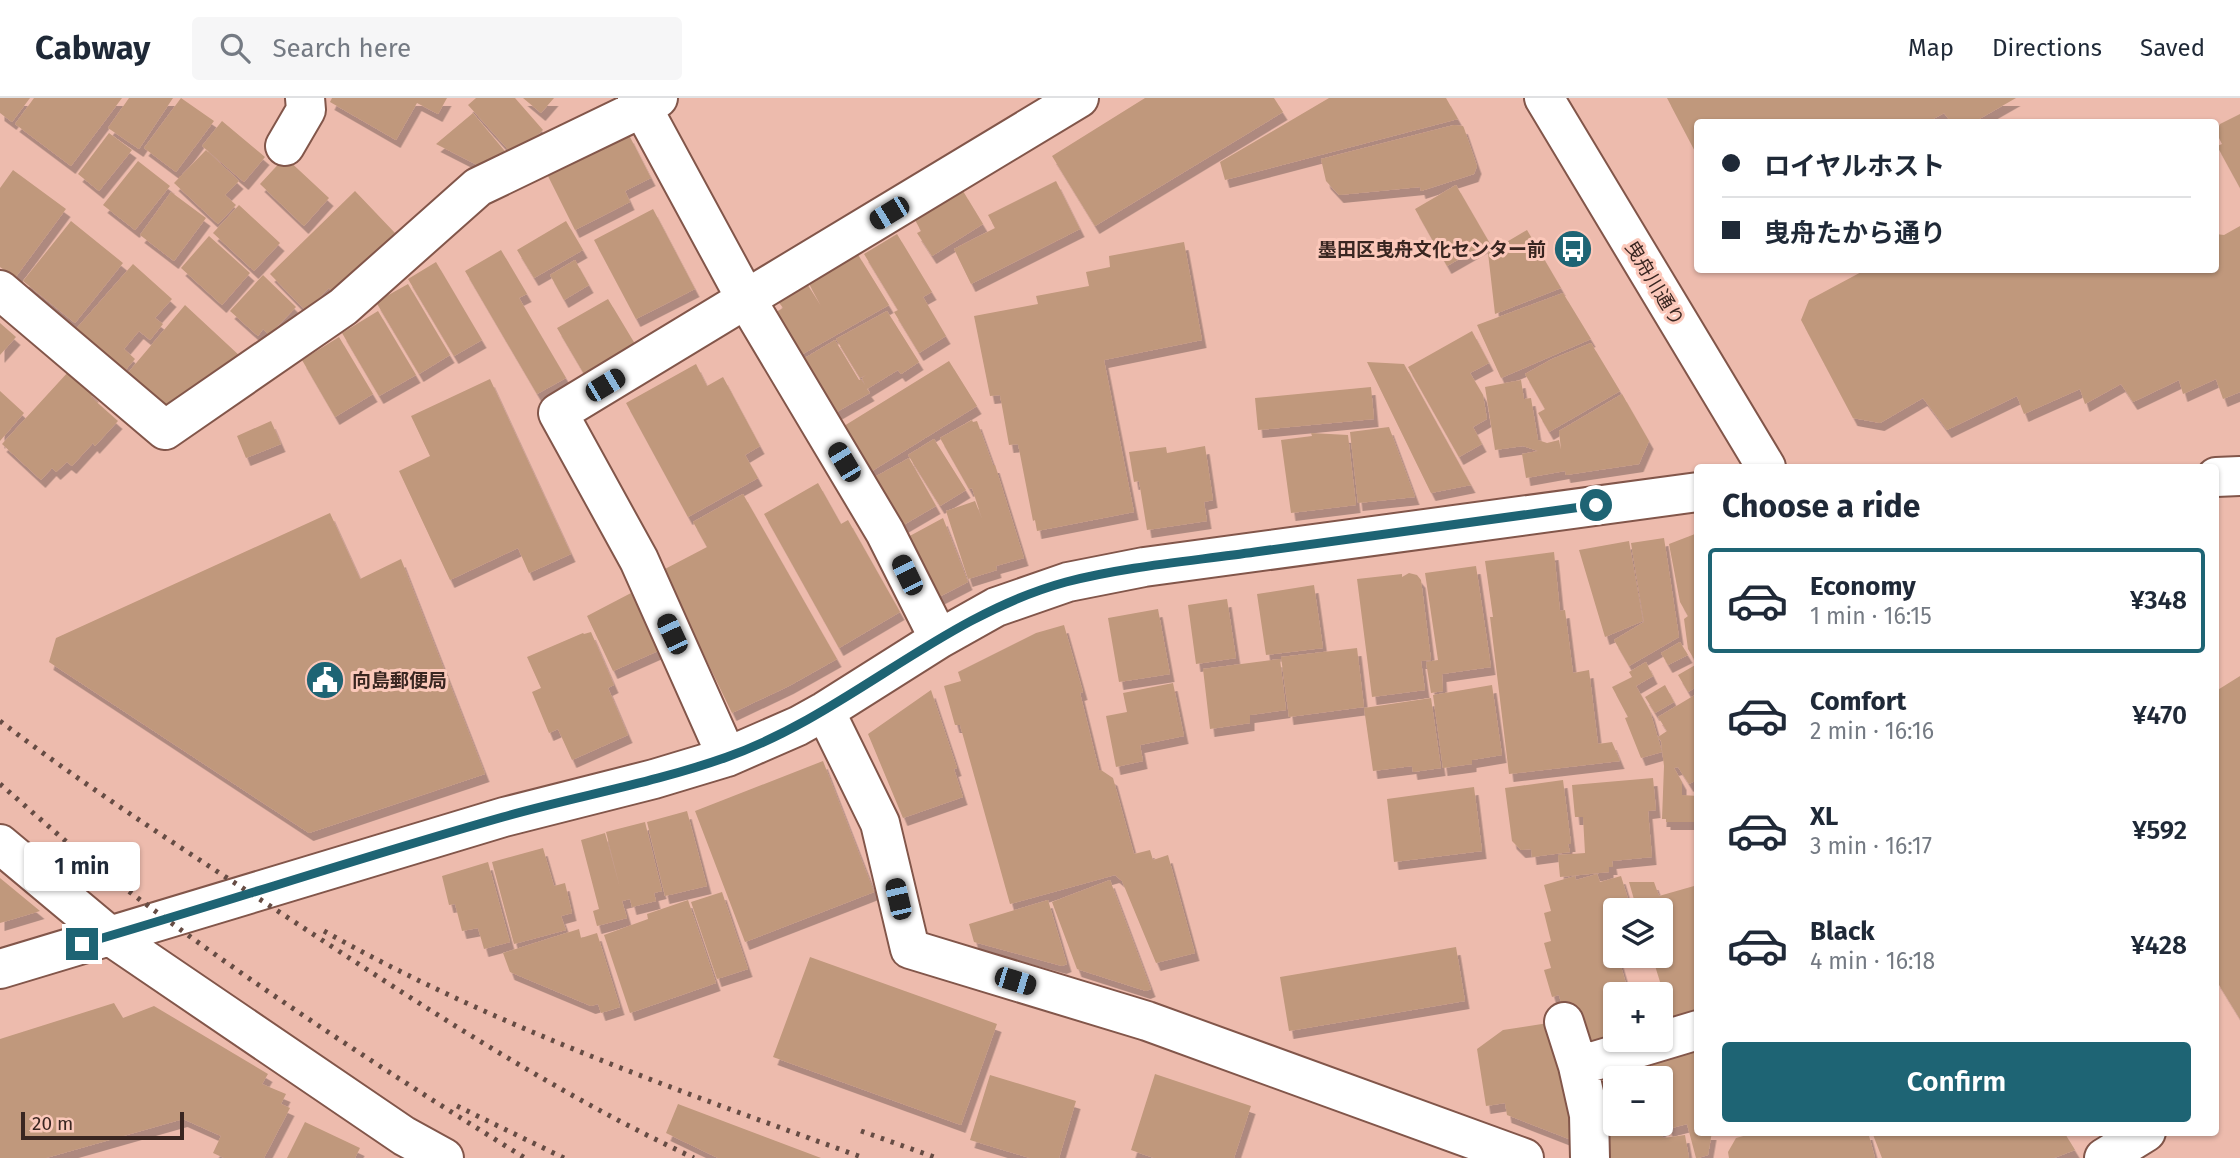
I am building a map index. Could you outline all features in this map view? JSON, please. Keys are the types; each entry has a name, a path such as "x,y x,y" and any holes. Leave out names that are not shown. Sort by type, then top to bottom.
{"street":[{"path":"285,146 306,110 305,98"},
{"path":"727,757 639,560 558,413 1079,98"},
{"name":"曳舟川通り","path":"1544,98 1764,464"},
{"path":"0,290 165,430 342,307 478,187 647,101 746,299 886,532 939,639"},
{"path":"2219,477 2240,476"},
{"path":"0,969 504,817 654,779 727,757 825,711 939,639 996,607 1081,579 1157,565 1694,493"},
{"path":"825,711 880,823 910,949 1147,1021 1524,1158"},
{"path":"0,844 110,936 404,1136 444,1158"},
{"path":"1564,1022 1589,1115 1590,1158"},
{"path":"1578,1066 1694,1031"},
{"path":"2104,1158 2140,1136"},
{"path":"2148,1136 2161,1158"}],"building":[{"path":"0,98 30,98 12,122 0,113"},
{"path":"34,98 122,98 71,166 15,124"},
{"path":"129,98 173,98 139,149 108,128"},
{"path":"181,98 214,121 176,172 144,148"},
{"path":"332,98 447,98 438,114 417,103 396,140 330,102"},
{"path":"476,98 515,98 543,130 514,156 468,105"},
{"path":"523,98 554,98 541,113"},
{"path":"1145,98 1274,98 1283,112 1095,226 1052,156"},
{"path":"1329,98 1446,98 1458,119 1225,180 1220,162"},
{"path":"1667,98 2016,98 1979,119 1949,119 1944,113 1933,119 1694,119 1694,149"},
{"path":"473,113 509,156 491,172 436,144"},
{"path":"2240,114 2240,188 2219,150 2222,144 2219,138 2220,124"},
{"path":"222,121 265,157 244,182 202,146"},
{"path":"1454,125 1464,128 1477,166 1474,174 1421,191 1420,187 1339,195 1326,181 1321,159"},
{"path":"109,133 132,150 99,191 78,174"},
{"path":"629,135 651,178 625,191 630,202 575,230 545,170"},
{"path":"206,150 239,181 225,195 236,205 218,224 174,183"},
{"path":"285,157 329,198 304,226 260,184"},
{"path":"138,161 170,186 135,230 103,205"},
{"path":"13,170 66,209 15,278 0,267 0,188"},
{"path":"1056,181 1080,229 971,284 954,249 995,228 988,215"},
{"path":"1456,185 1489,242 1447,266 1415,209"},
{"path":"355,191 395,233 333,293 329,288 306,311 270,274"},
{"path":"963,191 983,224 932,256 917,233 921,231 915,220"},
{"path":"171,192 206,218 174,261 140,235"},
{"path":"239,205 280,243 254,271 213,233"},
{"path":"653,209 695,289 636,319 594,240"},
{"path":"71,221 123,263 75,323 23,281"},
{"path":"566,221 583,250 534,278 517,250"},
{"path":"2240,226 2240,392 2223,399 2216,379 2183,394 2179,380 2133,402 2121,384 2085,404 2080,389 2024,414 2017,396 1947,430 1923,398 1880,423 1853,418 1801,320 1809,300 1859,273 2219,273 2219,234 2224,235"},
{"path":"1527,230 1561,288 1495,314 1488,253"},
{"path":"897,234 932,292 923,297 946,336 919,353 894,312 898,310 864,254"},
{"path":"209,236 250,273 222,305 181,268"},
{"path":"1184,242 1202,340 1104,360 1134,512 1037,531 1018,444 1009,445 1000,395 990,396 974,316 1038,304 1036,296 1089,286 1086,272 1110,267 1109,256"},
{"path":"501,250 527,294 519,298 566,378 537,394 465,271"},
{"path":"857,253 889,305 801,355 776,312 783,308 777,300 806,282 821,306 808,282"},
{"path":"575,260 589,285 564,300 550,275"},
{"path":"436,262 482,340 454,356 408,279"},
{"path":"133,264 172,299 155,318 163,324 150,340 139,331 124,349 135,359 117,380 69,337"},
{"path":"263,275 296,307 269,335 263,329 258,336 230,311"},
{"path":"408,284 450,355 419,374 376,302"},
{"path":"1563,293 1591,339 1501,378 1477,325"},
{"path":"608,299 638,349 587,379 557,328"},
{"path":"185,305 241,357 157,413 121,381"},
{"path":"378,311 416,375 379,396 342,333"},
{"path":"887,311 919,362 901,374 898,370 867,389 870,393 835,413 803,359 835,340 859,380 865,385 862,378 866,375 860,378 836,339"},
{"path":"0,323 16,337 0,355"},
{"path":"1472,331 1489,363 1470,373 1483,395 1487,419 1473,427 1482,444 1459,457 1408,367"},
{"path":"339,337 373,394 335,417 302,360"},
{"path":"1591,343 1620,391 1549,432 1538,413 1545,409 1525,374"},
{"path":"949,361 977,406 872,471 844,426"},
{"path":"1367,362 1404,364 1471,485 1431,493"},
{"path":"696,364 707,386 723,377 760,446 745,455 758,478 688,517 626,403"},
{"path":"69,371 94,394 91,397 118,421 72,466 67,462 56,472 52,468 41,480 2,444"},
{"path":"490,379 571,554 529,573 518,548 450,580 399,471 430,456 411,416"},
{"path":"1521,380 1524,399 1531,398 1538,440 1547,443 1559,440 1561,450 1559,431 1622,394 1649,441 1639,464 1566,475 1565,471 1526,478 1522,454 1538,451 1523,446 1495,450 1485,387"},
{"path":"1371,387 1374,419 1258,430 1255,398"},
{"path":"0,391 24,413 0,441"},
{"path":"972,420 977,421 995,465 1024,558 996,566 997,570 968,579 946,511 975,501 982,519 972,488 969,489 940,438"},
{"path":"271,421 281,444 246,458 237,436"},
{"path":"1389,427 1415,497 1358,503 1350,432"},
{"path":"1311,433 1348,435 1356,505 1291,513 1281,440 1312,436"},
{"path":"934,439 966,490 940,506 908,455"},
{"path":"1205,446 1213,500 1204,502 1207,521 1147,530 1139,481 1134,482 1129,452 1166,447 1167,453"},
{"path":"909,458 936,506 900,527 873,478"},
{"path":"818,483 841,524 848,520 900,612 839,648 764,514"},
{"path":"743,494 837,659 732,713 663,570 707,547 693,522"},
{"path":"330,513 360,579 401,559 485,774 309,833 49,662 56,638"},
{"path":"943,518 968,582 937,598 906,538"},
{"path":"1694,534 1694,659 1688,649 1684,619 1688,616 1680,602 1669,544"},
{"path":"1664,538 1679,637 1629,666 1614,640 1644,622 1631,543"},
{"path":"1629,541 1643,621 1605,637 1579,550"},
{"path":"1554,552 1560,611 1565,610 1573,673 1589,670 1598,744 1612,742 1620,761 1509,774 1485,561"},
{"path":"1476,566 1491,667 1442,674 1443,691 1431,693 1426,662 1438,660 1425,573"},
{"path":"1409,573 1417,575 1421,580 1431,660 1421,661 1425,690 1372,697 1357,579 1402,574 1402,577"},
{"path":"1314,585 1323,648 1266,655 1257,594"},
{"path":"631,593 658,651 613,671 587,616"},
{"path":"1227,599 1236,658 1196,664 1188,605"},
{"path":"1158,609 1170,674 1119,682 1108,618"},
{"path":"1064,625 1083,692 1080,693 1099,770 1113,778 1134,854 1150,850 1153,860 1168,855 1195,953 1156,963 1122,881 1115,875 1010,904 960,725 955,725 944,686 961,681 958,672 1036,633"},
{"path":"591,632 614,685 608,688 628,735 572,760 558,729 549,733 532,692 541,688 527,657"},
{"path":"1680,642 1688,655 1668,665 1661,653"},
{"path":"1357,648 1364,707 1289,717 1281,657"},
{"path":"1280,659 1286,710 1250,715 1250,723 1210,729 1203,669"},
{"path":"1646,662 1653,676 1636,686 1650,711 1662,752 1641,758 1625,718 1628,717 1612,687 1632,677 1629,672"},
{"path":"1694,666 1694,688 1688,692 1678,675"},
{"path":"2240,676 2240,1019 2219,985 2219,689"},
{"path":"1173,683 1184,736 1140,745 1143,761 1116,767 1106,716 1127,712 1123,693"},
{"path":"1492,685 1502,755 1472,760 1472,764 1443,768 1433,695"},
{"path":"1665,685 1674,702 1655,713 1645,697"},
{"path":"931,690 957,768 954,769 963,797 903,818 868,734"},
{"path":"1694,695 1694,782 1689,784 1678,767 1674,768 1682,782 1682,795 1694,796 1694,822 1666,822 1666,819 1662,819 1664,766 1661,741 1658,737 1667,731 1658,717"},
{"path":"1431,698 1441,768 1413,772 1412,766 1373,771 1364,708"},
{"path":"823,761 874,892 745,942 695,811"},
{"path":"1653,778 1656,810 1648,811 1652,857 1612,861 1613,867 1609,867 1609,872 1560,877 1558,855 1585,853 1583,817 1575,817 1572,785"},
{"path":"1563,780 1570,852 1532,857 1531,849 1521,850 1512,841 1505,788"},
{"path":"1474,787 1482,851 1394,862 1387,799"},
{"path":"687,811 707,886 665,896 647,822"},
{"path":"645,822 662,891 654,893 656,901 632,907 630,899 622,901 627,918 597,926 593,911 599,909 581,840 605,833 620,888 606,832"},
{"path":"543,848 554,886 565,883 572,913 561,916 566,930 514,944 492,862"},
{"path":"488,862 510,942 484,949 478,928 462,931 455,904 449,905 442,876"},
{"path":"1597,874 1600,882 1621,876 1628,898 1603,898 1603,968 1621,968 1626,982 1603,982 1603,1042 1581,1048 1566,1021 1559,995 1552,997 1544,970 1551,968 1544,943 1551,941 1544,913 1551,911 1544,885 1575,876 1576,880"},
{"path":"0,878 40,911 0,923"},
{"path":"1110,880 1151,989 1146,991 1077,969 1052,902"},
{"path":"1629,882 1654,882 1659,896 1694,886 1694,1018 1673,1024 1673,982 1660,982 1656,968 1673,968 1673,898 1634,898"},
{"path":"722,892 748,969 717,979 691,902"},
{"path":"688,900 716,983 630,1013 604,935 648,919 647,914"},
{"path":"1048,900 1067,964 1062,966 974,942 969,924"},
{"path":"579,929 581,938 597,933 620,1007 601,1013 598,1004 591,1006 510,972 503,953"},
{"path":"1456,947 1465,1001 1289,1031 1280,977"},
{"path":"810,957 997,1024 961,1125 773,1057"},
{"path":"114,1003 123,1018 154,1006 268,1074 262,1084 286,1094 281,1104 290,1108 264,1158 224,1158 213,1153 221,1136 183,1119 46,1158 0,1158 0,1039"},
{"path":"1561,1021 1574,1141 1507,1115 1505,1103 1486,1106 1477,1049 1503,1030"},
{"path":"1694,1042 1694,1136 1711,1136 1708,1155 1696,1158 1687,1124 1673,1128 1673,1066 1652,1066 1649,1054 1673,1052 1673,1048"},
{"path":"1155,1074 1251,1106 1234,1158 1154,1158 1131,1150"},
{"path":"990,1075 1076,1101 1059,1158 1030,1158 970,1140"},
{"path":"1597,1090 1603,1090 1603,1136 1663,1138 1685,1135 1689,1158 1599,1158"},
{"path":"678,1104 821,1158 718,1158 666,1133"},
{"path":"305,1122 360,1148 355,1158 287,1158"},
{"path":"1869,1136 1875,1158 1729,1158 1728,1152 1736,1138"},
{"path":"1874,1136 2066,1136 2075,1150 2054,1158 1882,1158"}],"railway":[{"path":"0,721 145,824 439,1016 590,1105 694,1158"},
{"path":"0,784 96,866 211,952 366,1057 525,1158"},
{"path":"324,931 389,966 521,1027 657,1082 864,1158"},
{"path":"457,1106 564,1158"},
{"path":"861,1131 937,1158"}],"place":[{"name":"墨田区曳舟文化センター前","path":"1573,249"},
{"name":"向島郵便局","path":"325,680"}],"route":[{"path":"82,944 504,817 654,779 727,757 825,711 939,639 996,607 1068,582 1144,567 1596,505"}]}
